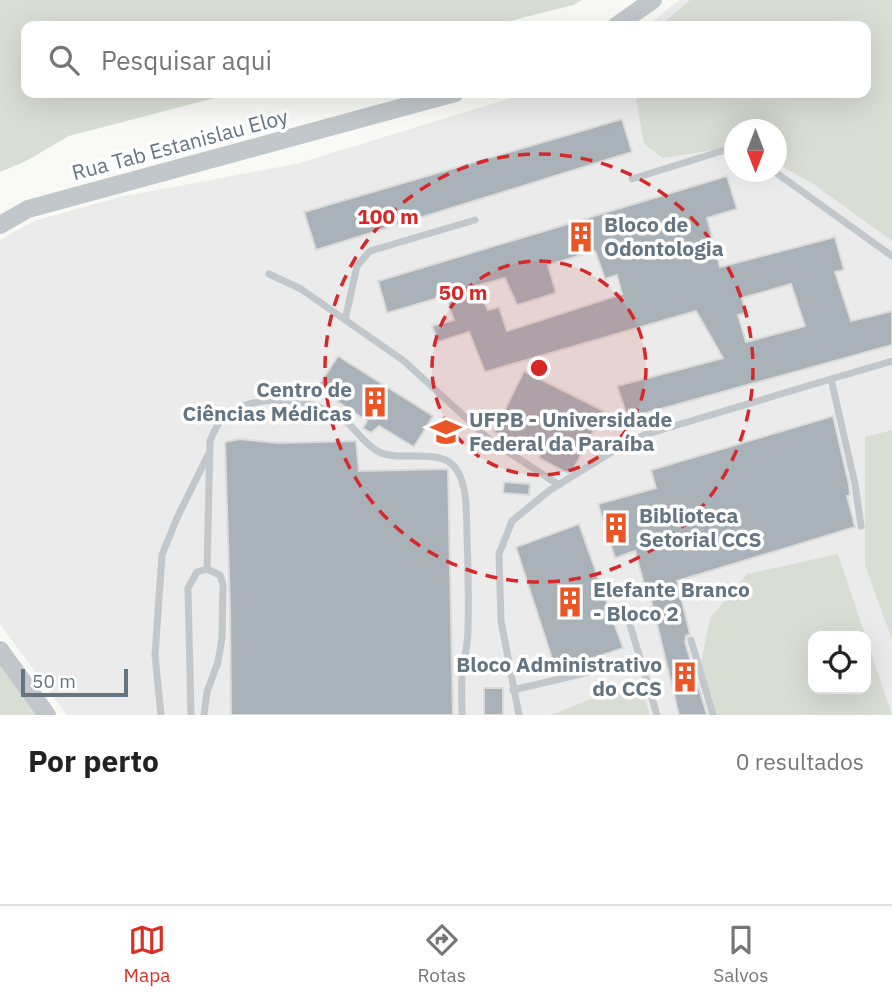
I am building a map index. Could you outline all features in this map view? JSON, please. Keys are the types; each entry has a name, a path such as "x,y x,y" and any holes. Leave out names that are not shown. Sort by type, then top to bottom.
{"street":[{"path":"624,21 653,0"},
{"name":"Rua Tab Estanislau Eloy","path":"0,225 28,209 437,98"},
{"path":"0,650 47,715"}],"lane":[{"path":"632,179 724,150"},
{"path":"787,181 892,256"},
{"path":"345,320 356,266 370,251 475,220"},
{"path":"270,274 301,289 404,361 490,440 559,485"},
{"path":"519,715 501,621 499,554 512,521 528,506 559,485 615,450 645,435 892,361"},
{"path":"831,379 850,459 861,526"},
{"path":"207,569 210,441 223,418 234,410 254,403 297,402 341,417 379,452 397,457 435,457 453,464 461,478 466,499 468,634 462,678 462,715"},
{"path":"161,715 155,655 162,555 210,451"},
{"path":"191,715 188,588 197,572 207,569 220,575 223,598 222,638 218,662 207,692 205,715"},
{"path":"628,618 657,715"},
{"path":"691,640 713,715"},
{"path":"513,690 640,660"}],"shaded area":[{"path":"0,0 582,0 573,5 510,21 21,21 21,98 215,98 69,136 26,161 0,172"},
{"name":"UFPB - Universidade Federal da Paraíba","path":"679,0 892,0 892,715 67,715 0,624 0,240 34,221 120,197 296,164 512,98 871,98 871,21 653,21"},
{"path":"690,0 892,0 892,241 812,183 787,169 787,119 724,119 724,149 663,158 644,144 636,98 871,98 871,21 666,21"},
{"path":"892,430 892,640 865,565 865,437"},
{"path":"838,554 864,631 808,631 808,694 871,694 871,652 892,715 716,715 701,663 710,618 747,574"},
{"path":"0,662 38,715 0,715"},
{"path":"639,680 650,715 551,715"}],"building":[{"path":"622,119 632,152 316,250 304,212"},
{"path":"724,177 724,182 729,182 737,209 707,218 720,267 835,237 844,270 835,272 851,321 892,311 892,345 628,418 617,386 723,358 696,311 485,372 469,332 438,342 432,326 454,320 445,296 387,313 378,281","holes":["595,251 605,279 617,275 622,294 507,331 499,307 488,310 476,286 505,278 517,305 556,293 548,265","791,284 805,326 746,342 738,315 746,313 742,298"]},
{"name":"Centro de Ciências Médicas","path":"338,356 433,416 414,447 379,426 371,433 363,428 367,421 317,388"},
{"path":"524,371 604,411 574,468 567,473 539,458 540,455 494,432"},
{"path":"833,416 849,485 850,495 847,496 855,527 677,581 690,634 686,636 685,642 707,715 679,715 648,587 645,588 635,551 615,558 598,504 656,488 651,470"},
{"path":"240,439 277,443 356,441 359,471 448,469 453,715 231,715 225,442"},
{"path":"504,482 530,484 529,495 503,493"},
{"name":"Elefante Branco - Bloco 2","path":"579,524 623,648 556,671 516,547"},
{"path":"484,688 503,688 503,715 484,715"}],"place":[{"name":"Bloco de Odontologia","path":"581,237"},
{"name":"Centro de Ciências Médicas","path":"375,402"},
{"name":"UFPB - Universidade Federal da Paraíba","path":"446,432"},
{"name":"Biblioteca Setorial CCS","path":"616,528"},
{"name":"Elefante Branco - Bloco 2","path":"570,602"},
{"name":"Bloco Administrativo do CCS","path":"685,677"}]}
